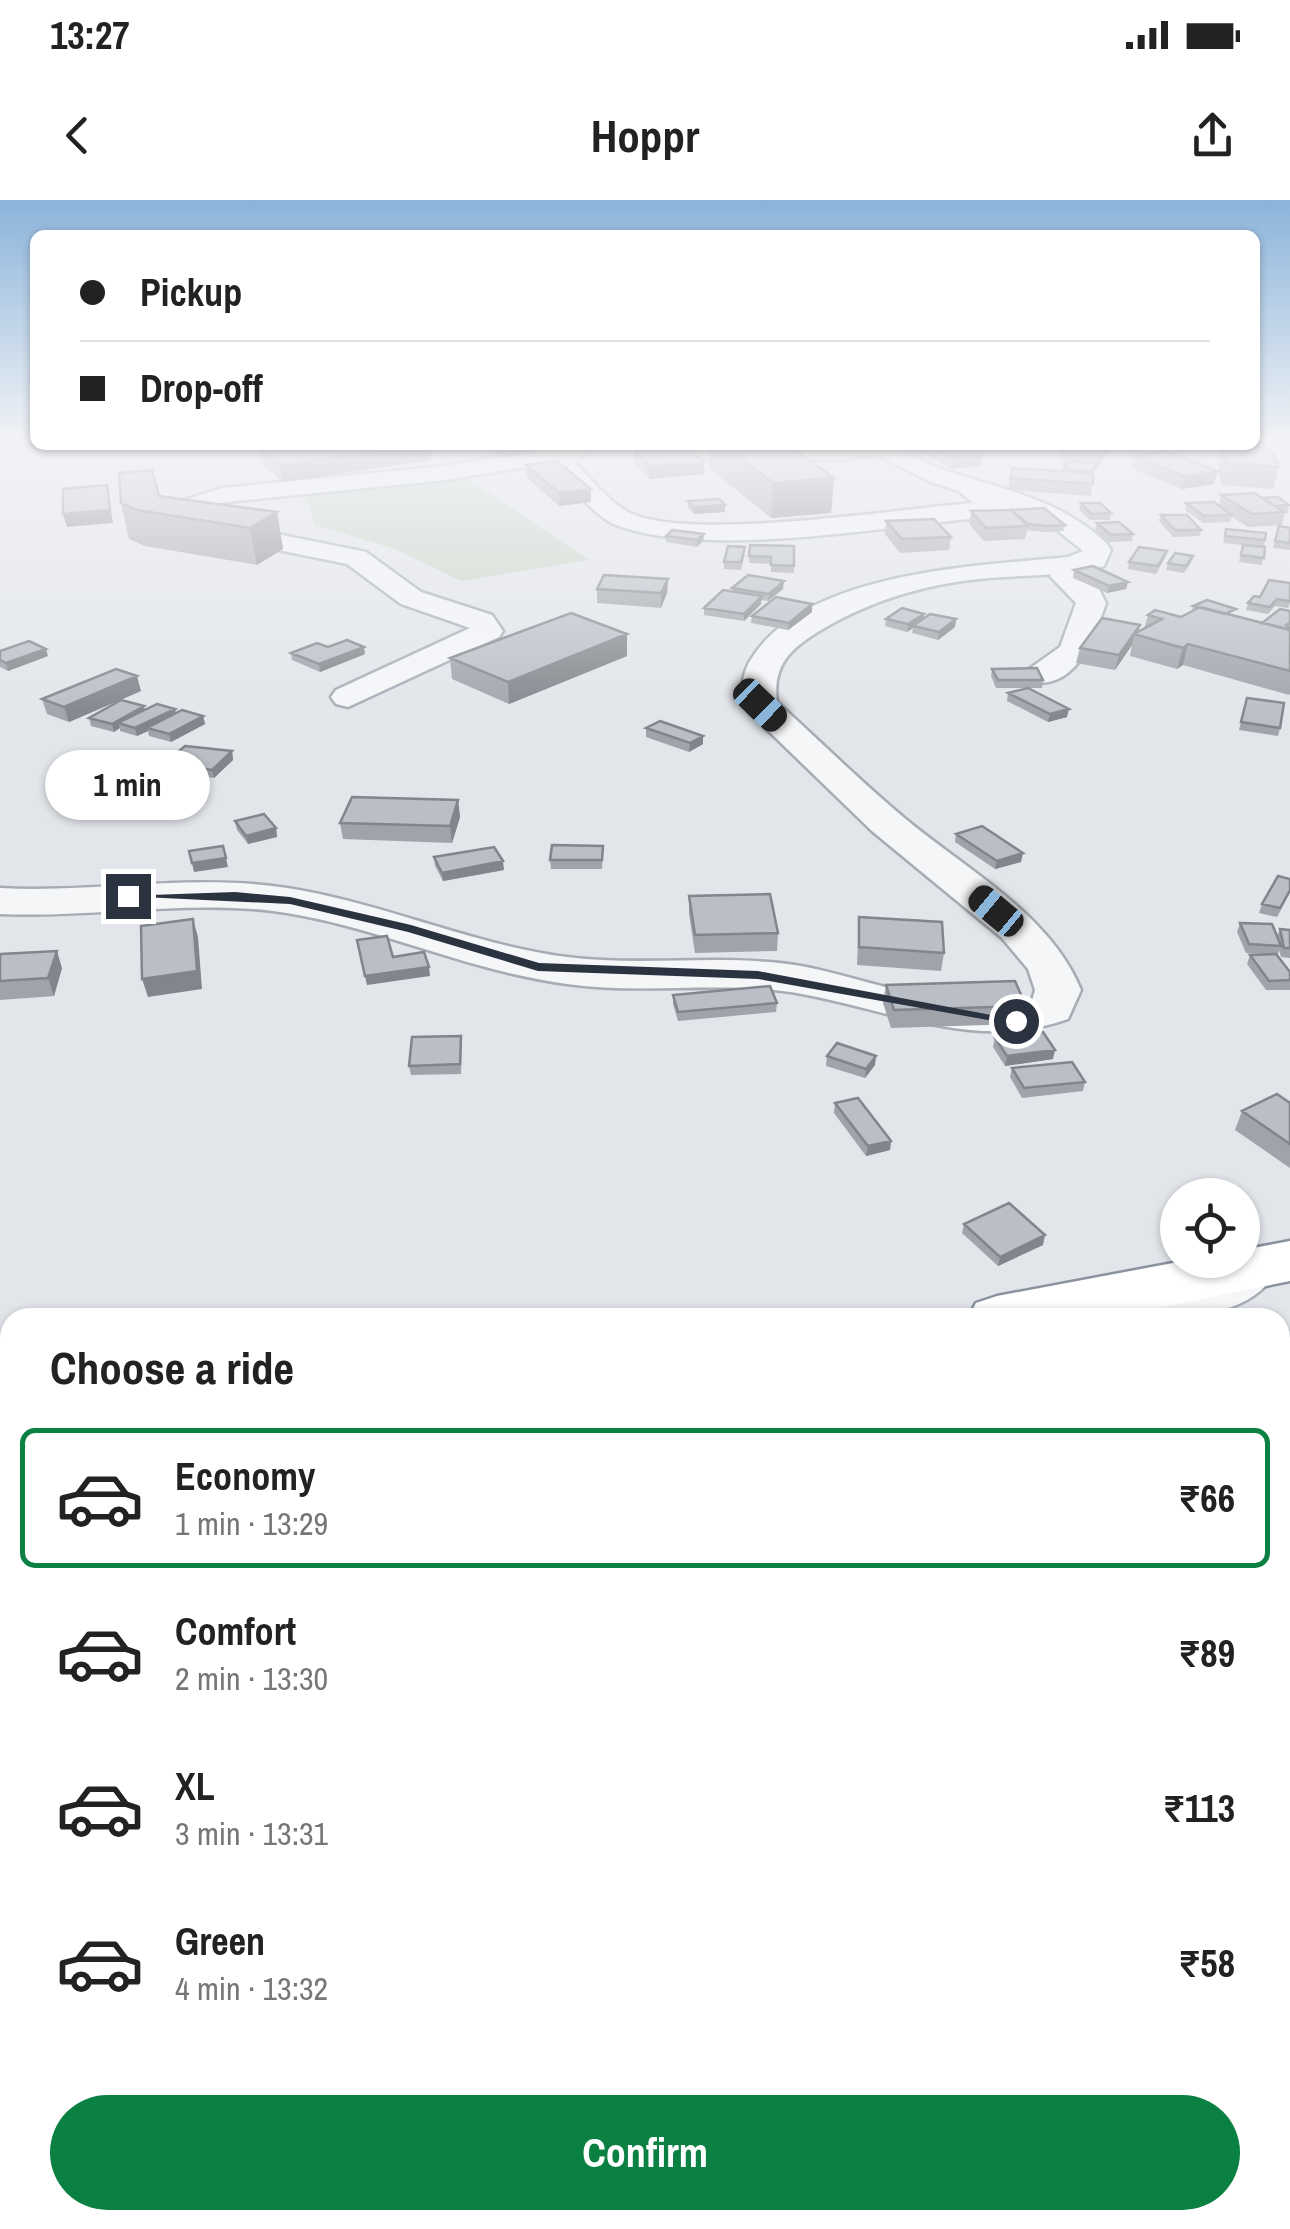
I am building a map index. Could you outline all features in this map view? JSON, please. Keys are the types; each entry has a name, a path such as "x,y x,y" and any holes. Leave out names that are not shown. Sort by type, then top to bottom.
{"highway":[{"path":"1048,1308 1274,1264"}],"street":[{"path":"238,534 356,558 411,598 481,621 488,631 348,697"},
{"path":"0,901 164,895 290,900 396,924 538,967 758,975 974,1016 1037,1018 1052,1009 1058,990 1049,966 1016,929 886,823 760,705 756,680 761,664 796,633 838,608 925,578 1094,560 1097,550 1077,534"},
{"path":"1038,674 1074,652 1087,615 1089,595 1064,576 1076,564"},
{"path":"1172,1308 1274,1264"}],"green space":[{"path":"344,534 550,534 589,560 461,581 395,549"}],"building":[{"path":"668,534 704,534 697,540 666,536"},
{"path":"897,534 948,534 951,537 902,539"},
{"path":"1225,534 1266,534 1265,540"},
{"path":"1277,534 1290,534 1290,543 1275,541"},
{"path":"750,545 794,546 794,566 771,565 771,557 749,556"},
{"path":"1243,545 1265,547 1264,558 1241,555"},
{"path":"728,546 745,547 741,562 724,562"},
{"path":"1139,547 1167,551 1158,566 1129,562"},
{"path":"1175,553 1193,556 1186,566 1168,563"},
{"path":"1093,566 1128,582 1109,586 1074,570"},
{"path":"604,575 668,579 661,593 597,589"},
{"path":"748,575 784,581 769,594 732,588"},
{"path":"1269,580 1290,583 1290,601 1277,599 1270,607 1248,603 1254,596 1260,597"},
{"path":"723,590 762,596 744,614 704,608"},
{"path":"776,597 812,604 789,623 752,616"},
{"path":"1207,600 1236,609 1225,614 1193,606"},
{"path":"1200,607 1290,630 1290,671 1134,634 1162,619 1148,615 1155,610 1181,617"},
{"path":"902,608 924,614 908,624 886,619"},
{"path":"1280,609 1290,611 1290,623 1286,625 1290,628 1262,623"},
{"path":"571,613 627,634 508,682 450,658"},
{"path":"930,614 956,619 939,632 913,626"},
{"path":"1102,618 1140,625 1119,655 1080,648"},
{"path":"347,640 364,647 319,664 291,653 317,643 328,647"},
{"path":"29,641 46,649 6,663 0,660 0,651"},
{"path":"1037,668 1043,680 998,680 992,669"},
{"path":"116,669 137,676 64,707 42,699"},
{"path":"1028,688 1069,709 1050,714 1008,693"},
{"path":"1247,698 1284,703 1280,728 1241,722"},
{"path":"121,700 144,706 112,724 89,718"},
{"path":"157,704 175,709 135,728 118,723"},
{"path":"182,710 203,716 169,734 147,728"},
{"path":"660,721 703,736 690,743 646,728"},
{"path":"185,746 232,751 212,770 165,763"},
{"path":"106,757 143,764 126,775 90,769"},
{"path":"156,766 188,770 175,782 143,779"},
{"path":"352,797 458,800 450,826 340,823"},
{"path":"264,814 276,828 246,836 235,821"},
{"path":"982,826 1023,853 997,861 956,834"},
{"path":"552,845 603,846 602,860 550,860"},
{"path":"223,846 226,858 192,863 189,851"},
{"path":"494,847 503,861 442,873 434,857"},
{"path":"1278,876 1290,879 1290,890 1280,908 1262,904"},
{"path":"770,894 778,933 695,935 689,896"},
{"path":"859,917 942,922 944,953 859,947"},
{"path":"193,919 197,971 142,979 141,926"},
{"path":"1240,923 1272,924 1281,946 1249,944"},
{"path":"1280,929 1290,930 1290,948 1284,948"},
{"path":"387,936 393,957 424,952 429,967 365,976 357,940"},
{"path":"57,951 48,978 0,981 0,954"},
{"path":"1276,954 1290,972 1290,980 1269,981 1250,955"},
{"path":"1015,981 1026,1006 894,1010 886,985"},
{"path":"770,986 777,1003 678,1012 673,995"},
{"path":"1043,1032 1055,1050 1007,1056 995,1038"},
{"path":"461,1036 460,1064 409,1066 412,1037"},
{"path":"837,1043 876,1056 866,1069 827,1056"},
{"path":"1072,1062 1085,1082 1024,1088 1012,1068"},
{"path":"1277,1094 1290,1103 1290,1144 1242,1111"},
{"path":"858,1098 891,1141 868,1146 835,1103"},
{"path":"1009,1203 1045,1235 1000,1257 964,1224"}],"route":[{"path":"128,896 235,895 290,900 411,928 538,967 582,972 758,975 1016,1021"}]}
